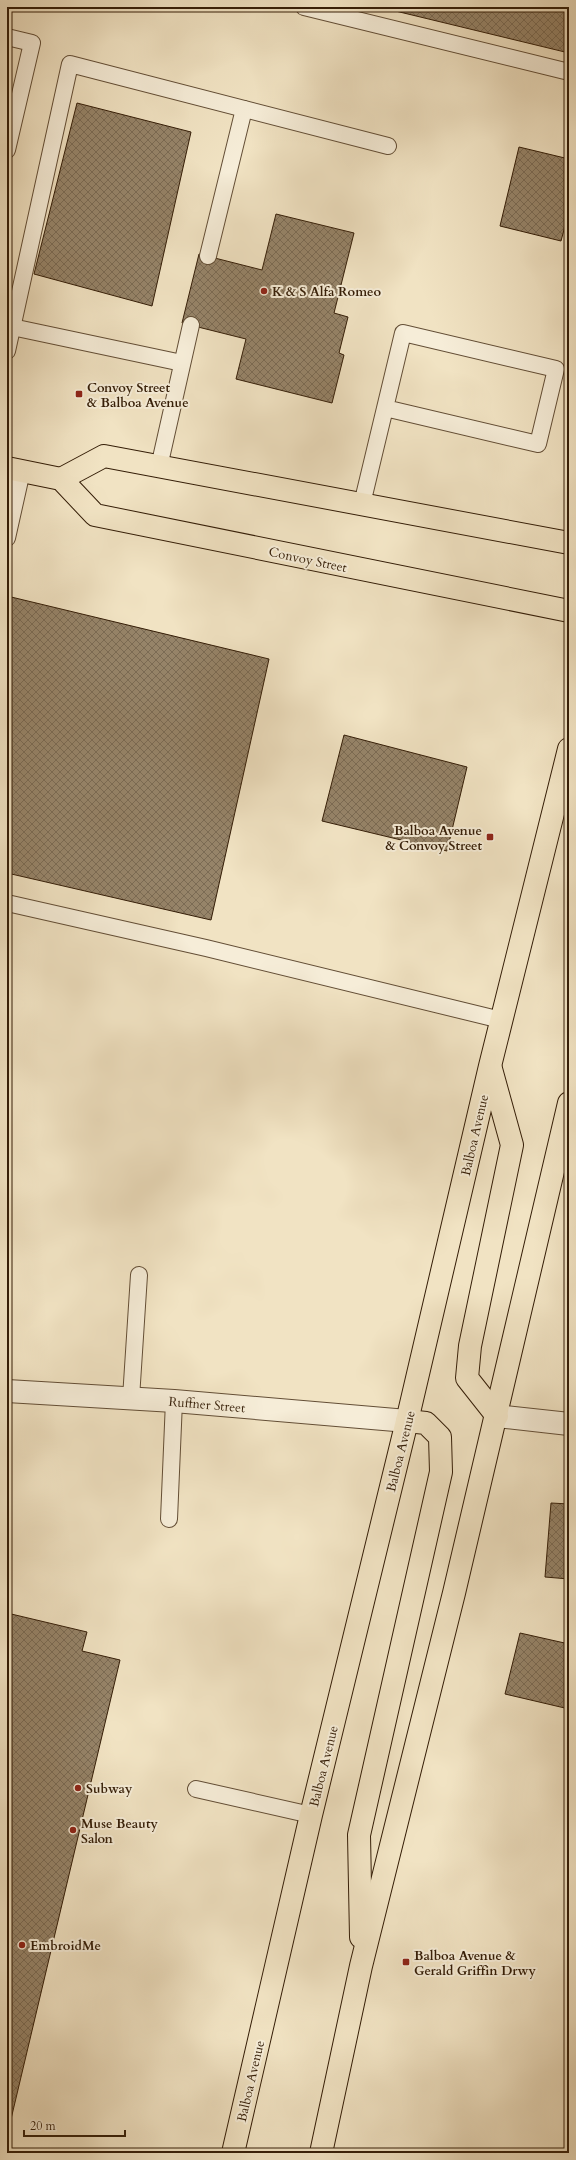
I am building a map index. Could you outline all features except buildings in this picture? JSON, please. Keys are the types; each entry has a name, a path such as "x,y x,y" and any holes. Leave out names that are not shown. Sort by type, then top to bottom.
{"main road":[{"path":"15,469 61,479 104,456 569,543"},
{"name":"Convoy Street","path":"61,479 95,515 569,611"},
{"name":"Balboa Avenue","path":"233,2153 311,1815 407,1421 490,1066 569,749"},
{"path":"490,1066 512,1145 470,1346 467,1378 497,1416"},
{"path":"321,2153 361,1966 497,1416 569,1103"},
{"path":"361,1966 359,1835 442,1472 440,1438 426,1423 407,1421"}],"street":[{"name":"Ruffner Street","path":"7,1391 174,1401 407,1421"},
{"path":"497,1416 569,1424"}],"lane":[{"path":"304,7 569,72"},
{"path":"7,37 32,43 11,116 7,150"},
{"path":"7,351 70,64 388,146"},
{"path":"208,256 244,109"},
{"path":"159,466 190,325"},
{"path":"12,327 182,363"},
{"path":"362,504 385,408 403,333 556,370 538,444 385,408"},
{"path":"7,538 15,469"},
{"path":"7,903 213,950 502,1020"},
{"path":"131,1398 139,1275"},
{"path":"169,1519 174,1401"},
{"path":"196,1789 311,1815"}],"place":[{"name":"K & S Alfa Romeo","path":"264,291"},
{"name":"Convoy Street & Balboa Avenue","path":"79,394"},
{"name":"Balboa Avenue & Convoy Street","path":"490,837"},
{"name":"Subway","path":"78,1788"},
{"name":"Muse Beauty Salon","path":"73,1830"},
{"name":"EmbroidMe","path":"22,1945"},
{"name":"Balboa Avenue & Gerald Griffin Drwy","path":"406,1962"}]}
